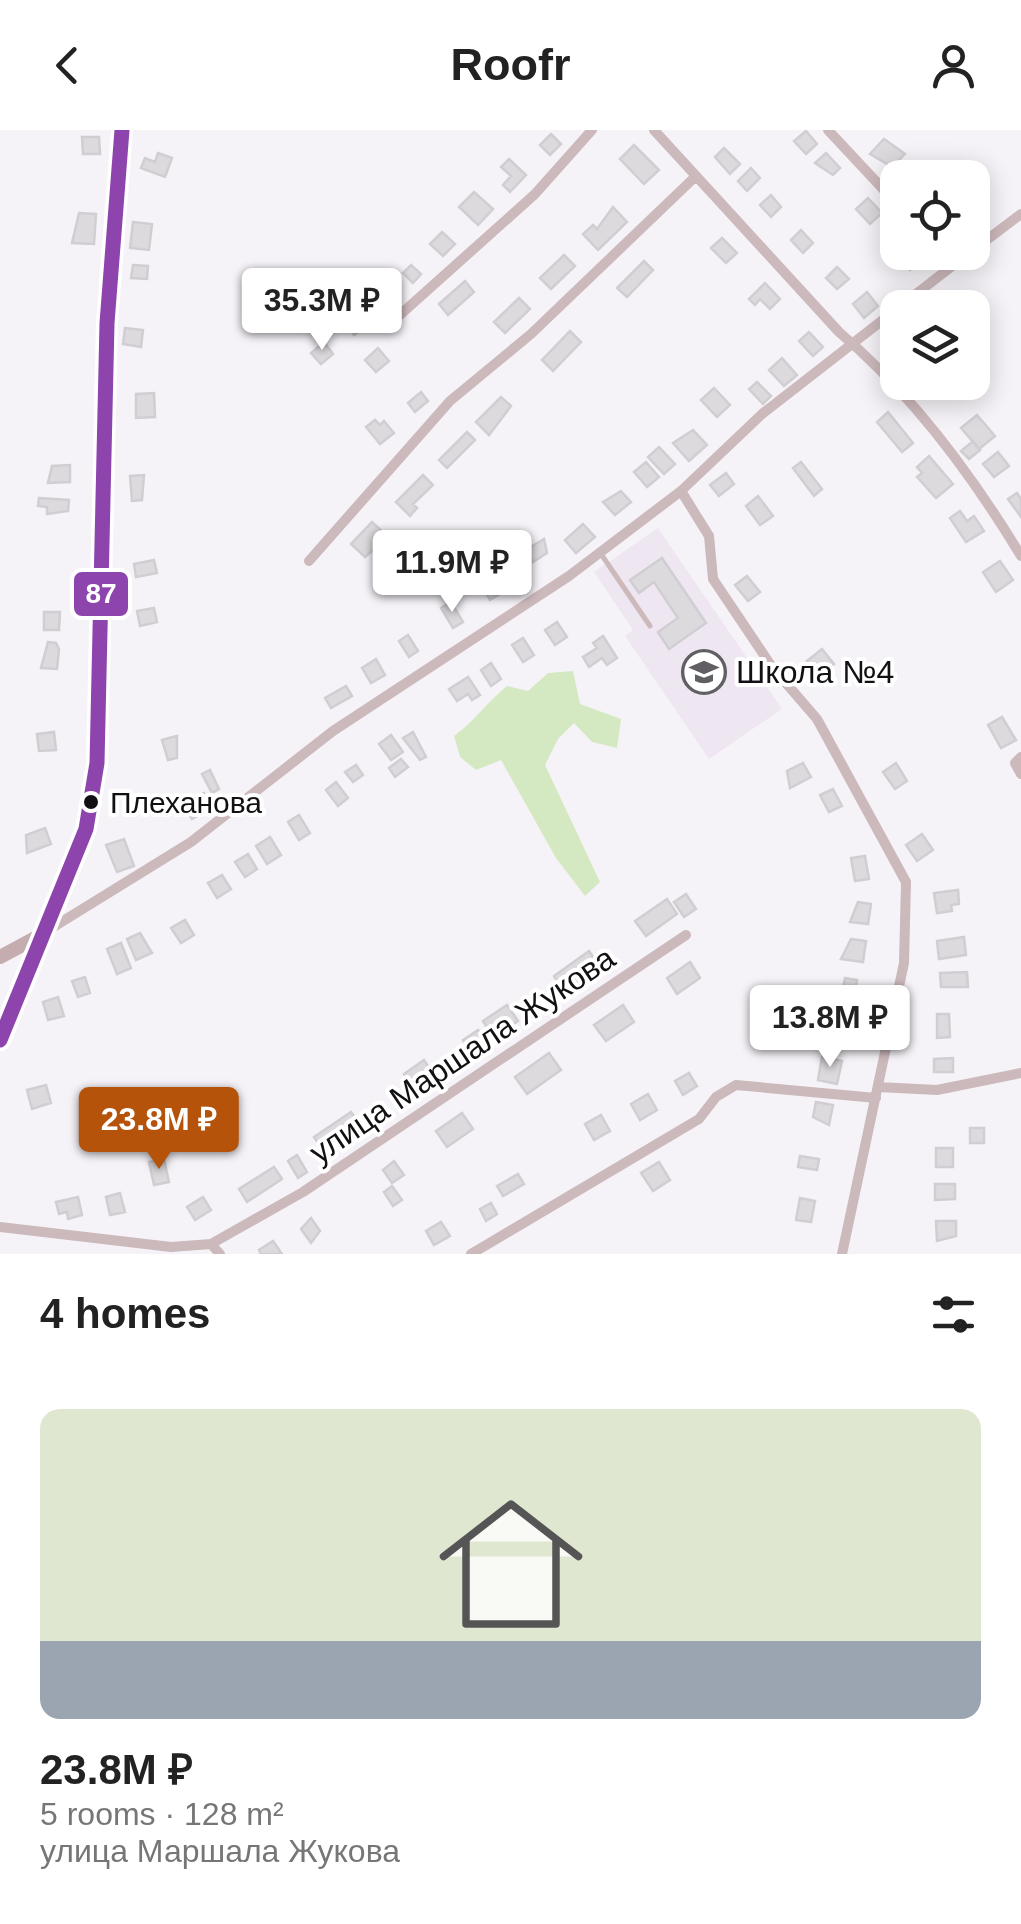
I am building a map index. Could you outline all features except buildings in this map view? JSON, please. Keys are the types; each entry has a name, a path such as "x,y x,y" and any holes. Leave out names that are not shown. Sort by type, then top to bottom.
{"main road":[{"path":"0,1040 86,829 97,763 106,361 122,130"},
{"path":"0,957 41,935"}],"street":[{"path":"392,322 535,194 592,130"},
{"path":"654,130 980,488 1021,556"},
{"path":"828,130 880,186"},
{"path":"308,561 450,402 531,334 696,176"},
{"path":"990,238 1021,214"},
{"path":"41,935 191,842 333,731 600,553 681,491 762,414 944,270"},
{"path":"681,491 710,536 714,579 772,667 817,719 906,882 904,963 842,1254"},
{"path":"1021,757 1015,763 1021,774"},
{"name":"улица Маршала Жукова","path":"211,1244 303,1192 686,935"},
{"path":"471,1254 699,1119 716,1097 736,1085 877,1093 937,1090 1021,1073"},
{"path":"0,1227 171,1246 211,1244 220,1254"}],"lane":[{"path":"600,553 650,626"}],"shaded area":[{"name":"Школа №4","path":"658,528 782,709 709,759 625,636 633,630 594,572"}],"green space":[{"path":"573,671 580,704 621,719 617,748 592,742 574,723 558,739 545,765 600,882 585,896 556,858 501,760 476,770 460,757 454,736 507,686 528,691 548,673"}],"transit line":[{"name":"87","path":"0,1040 86,829 97,763 107,323 122,130"}],"place":[{"name":"Школа №4","path":"704,672"},
{"name":"Плеханова","path":"91,802"}]}
